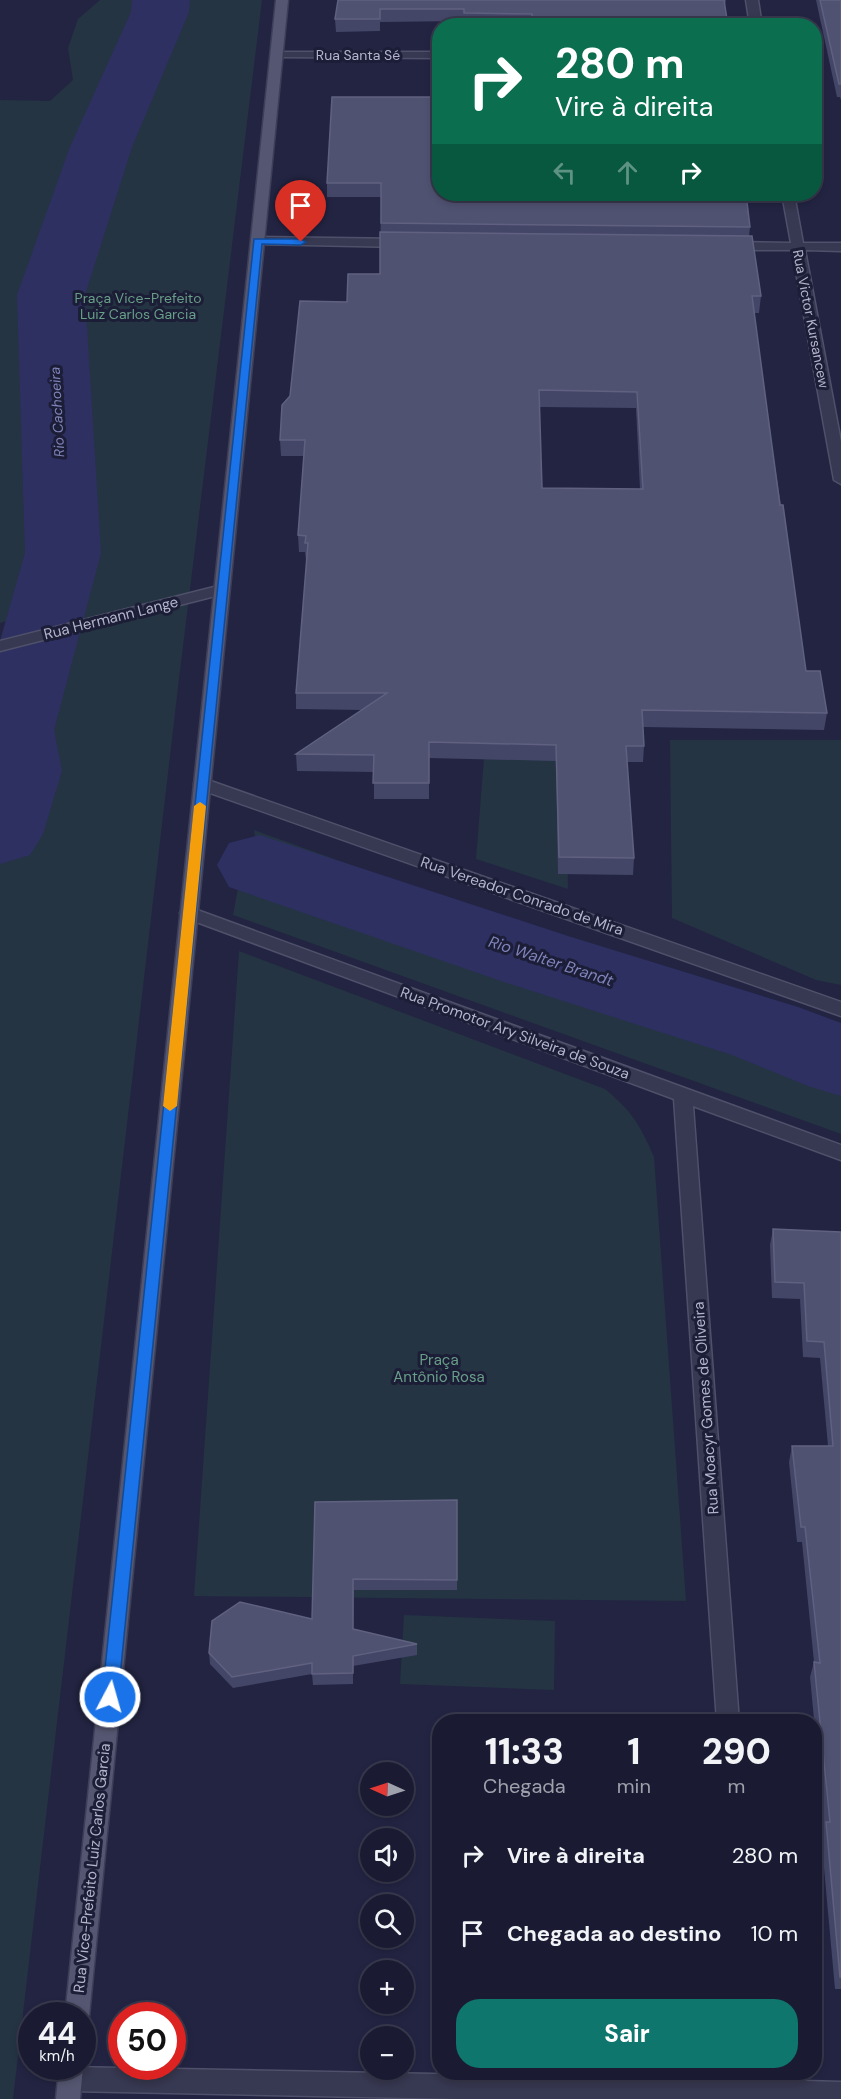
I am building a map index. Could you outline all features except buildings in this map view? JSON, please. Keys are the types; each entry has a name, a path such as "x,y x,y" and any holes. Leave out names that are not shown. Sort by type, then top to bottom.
{"main road":[{"name":"Rua Vice-Prefeito Luiz Carlos Garcia","path":"78,2002 282,0"}],"street":[{"path":"752,0 755,18"},
{"name":"Rua Santa Sé","path":"277,55 432,55"},
{"name":"Rua Victor Kursancew","path":"789,201 841,480"},
{"path":"258,241 419,243"},
{"path":"715,246 841,247"},
{"name":"Rua Hermann Lange","path":"0,646 222,590"},
{"name":"Rua Vereador Conrado de Mira","path":"202,784 841,1009"},
{"name":"Rua Promotor Ary Silveira de Souza","path":"189,913 841,1154"},
{"name":"Rua Moacyr Gomes de Oliveira","path":"683,1095 727,1714"},
{"path":"70,2082 754,2083 841,2094"}],"green space":[{"name":"Praça Vice-Prefeito Luiz Carlos Garcia","path":"100,0 262,0 179,679 24,2002 18,2002 18,2056 13,2099 0,2099 0,673 33,663 49,610 0,623 0,100 50,101 73,80 68,48 78,19"},
{"path":"490,683 564,684 568,889 476,859"},
{"path":"670,740 841,740 841,985 816,980 672,918"},
{"path":"254,830 841,1042 841,1134 233,915 238,888 260,865"},
{"name":"Praça Antônio Rosa","path":"239,951 605,1089 634,1119 654,1157 686,1601 194,1596"},
{"path":"404,1615 555,1621 554,1690 400,1684"}],"waterway":[{"name":"Rio Cachoeira","path":"0,834 20,771 13,730 63,553 51,295 101,147 160,12 161,0"},
{"name":"Rio Walter Brandt","path":"260,865 536,959 765,1031 841,1061"}],"slow traffic":[{"path":"170,1106 200,806"}],"route":[{"path":"110,1697 258,241 301,242"}]}
